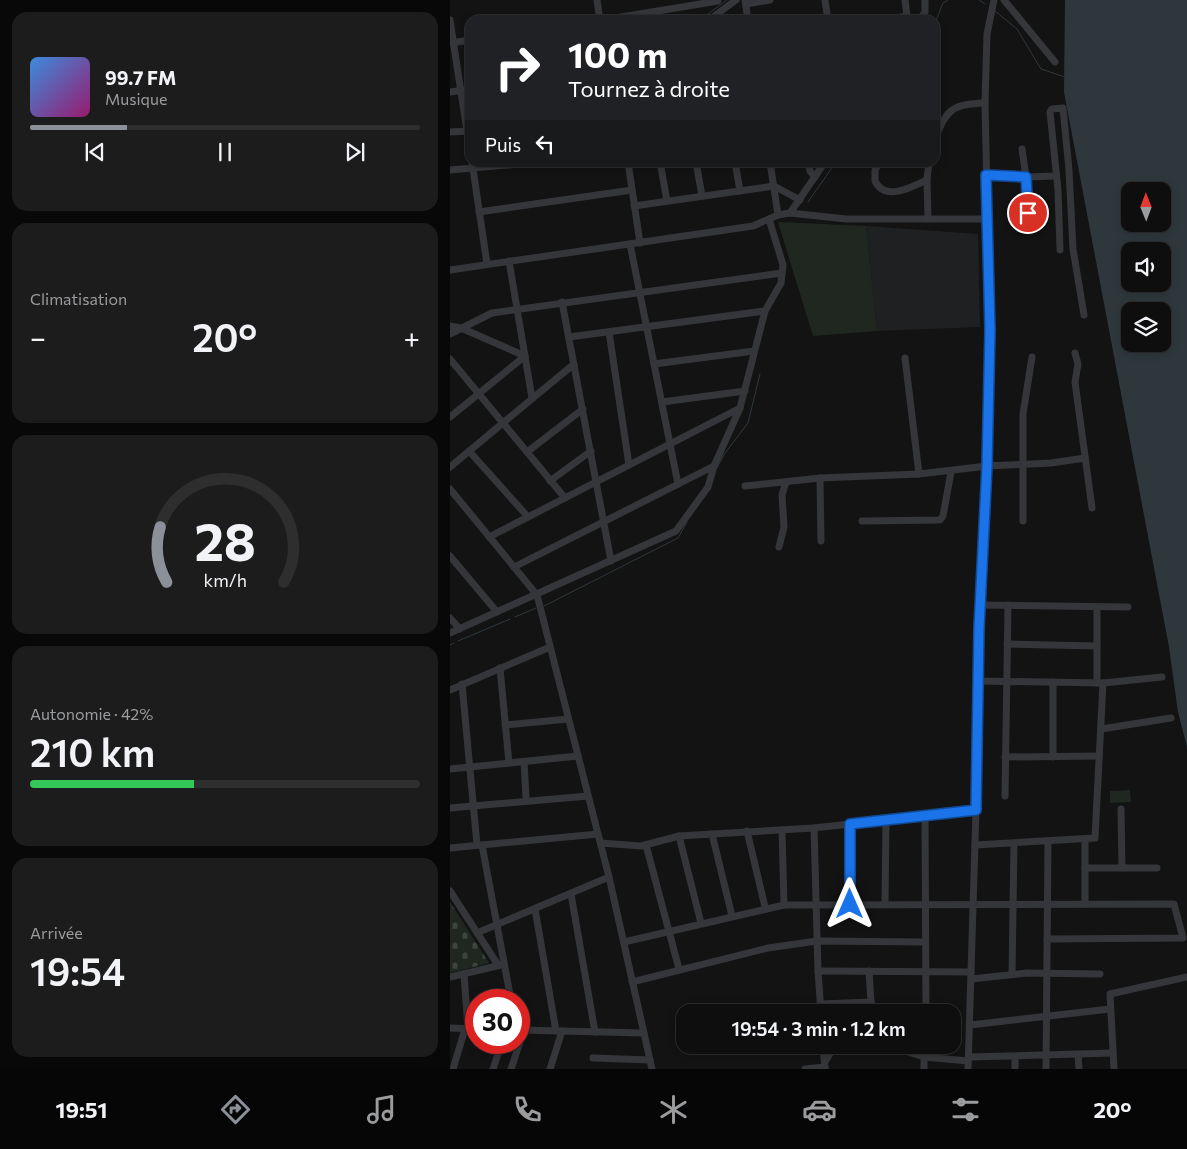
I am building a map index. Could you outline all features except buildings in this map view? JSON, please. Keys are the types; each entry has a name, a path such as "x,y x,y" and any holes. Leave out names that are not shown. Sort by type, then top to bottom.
{"street":[{"path":"597,0 600,15"},
{"path":"716,15 736,0"},
{"path":"747,15 746,2 770,0"},
{"path":"825,0 827,15"},
{"path":"905,0 909,15"},
{"path":"922,15 925,0"},
{"path":"968,1062 980,605 987,466 990,330 986,102 990,16 994,0"},
{"path":"1004,0 1055,62"},
{"path":"634,15 718,2"},
{"path":"450,20 452,43 465,114"},
{"path":"452,43 465,41"},
{"path":"450,92 465,90"},
{"path":"940,119 956,106 986,102"},
{"path":"1060,250 1050,112 1052,109 1063,108 1069,170 1073,249 1084,316"},
{"path":"450,132 465,131"},
{"path":"1022,149 1026,177 1029,231"},
{"path":"450,170 465,167"},
{"path":"472,167 487,264"},
{"path":"629,167 640,243"},
{"path":"661,167 667,201"},
{"path":"697,167 702,196"},
{"path":"736,167 740,191"},
{"path":"771,167 778,215"},
{"path":"809,167 815,177"},
{"path":"790,213 821,167"},
{"path":"878,167 874,176 881,189 900,191 927,180"},
{"path":"928,167 928,219"},
{"path":"986,175 1056,176"},
{"path":"634,206 774,186 800,200"},
{"path":"479,212 632,190"},
{"path":"450,270 753,226 778,215 790,213 846,219 988,219"},
{"path":"450,633 676,531 708,487 714,466 740,408 765,311 781,283 783,265 769,219"},
{"path":"630,244 678,484"},
{"path":"509,261 532,398"},
{"path":"450,334 492,313 782,273"},
{"path":"562,302 611,561"},
{"path":"569,337 765,311"},
{"path":"450,326 461,328 525,356"},
{"path":"609,332 629,465"},
{"path":"654,364 754,351"},
{"path":"1075,353 1078,364 1075,382 1092,508"},
{"path":"450,417 525,356"},
{"path":"1023,521 1023,414 1032,357"},
{"path":"905,358 920,474"},
{"path":"450,359 565,498"},
{"path":"450,467 574,364"},
{"path":"662,402 745,391"},
{"path":"489,537 740,408"},
{"path":"526,452 583,409"},
{"path":"469,451 528,518"},
{"path":"550,481 591,451"},
{"path":"745,486 820,478 920,474 951,472 987,466 1051,464 1085,458"},
{"path":"514,567 714,466"},
{"path":"862,521 940,520 943,516 951,472"},
{"path":"820,478 821,541"},
{"path":"779,547 784,527 782,495 786,482"},
{"path":"451,493 536,595 601,842 652,1069"},
{"path":"450,556 497,612"},
{"path":"980,605 1128,607"},
{"path":"1005,796 1008,605"},
{"path":"975,846 1095,838 1101,729 1096,607"},
{"path":"450,618 460,629"},
{"path":"1007,644 1097,646"},
{"path":"450,690 550,647"},
{"path":"500,668 509,763"},
{"path":"978,681 1100,683 1162,677"},
{"path":"1052,757 1053,682"},
{"path":"462,684 479,845 496,925 501,965 508,989"},
{"path":"1101,729 1171,718"},
{"path":"505,725 568,719"},
{"path":"450,769 578,756"},
{"path":"1006,757 1099,756"},
{"path":"524,762 526,797"},
{"path":"450,808 588,796"},
{"path":"1122,809 1122,868"},
{"path":"601,842 636,846 679,836 814,828 976,810"},
{"path":"925,816 924,971 926,1004"},
{"path":"885,904 886,820"},
{"path":"850,824 850,904"},
{"path":"814,828 818,971 821,1004 871,1002 869,971"},
{"path":"782,830 784,905"},
{"path":"747,831 765,907"},
{"path":"450,848 598,834"},
{"path":"712,834 732,916"},
{"path":"679,836 701,923"},
{"path":"1085,839 1085,904"},
{"path":"1046,1069 1048,841"},
{"path":"1012,974 1014,843"},
{"path":"646,845 679,969"},
{"path":"1085,868 1157,868"},
{"path":"477,933 609,877"},
{"path":"450,891 477,933 501,965"},
{"path":"571,894 595,1032"},
{"path":"624,942 765,907 850,904 1174,904 1183,938 1047,939"},
{"path":"535,909 559,1031 550,1069"},
{"path":"632,982 768,948 817,941 924,942"},
{"path":"450,977 501,965"},
{"path":"818,971 924,971 971,975 1100,974"},
{"path":"464,974 465,1002"},
{"path":"1114,1069 1110,994 1187,977"},
{"path":"970,1025 1110,1009"},
{"path":"450,1028 465,1029"},
{"path":"530,1030 644,1033"},
{"path":"453,1069 465,1032"},
{"path":"912,1054 924,1058 968,1062 1015,1057 1113,1053"},
{"path":"493,1069 498,1054"},
{"path":"511,1069 515,1054"},
{"path":"805,1069 825,1066 831,1054"},
{"path":"924,1054 924,1069"},
{"path":"1078,1055 1079,1069"},
{"path":"1015,1057 1015,1069"},
{"path":"593,1058 650,1060"}],"shaded area":[{"path":"1065,0 1187,0 1187,747 1178,712 1169,647 1064,92"},
{"path":"866,226 978,234 980,327 877,331"}],"green space":[{"path":"778,222 866,226 877,331 813,336"},
{"path":"1130,790 1131,802 1110,803 1110,791"},
{"path":"450,902 489,963 450,973"}],"waterway":[{"path":"707,15 727,0"},
{"path":"938,15 943,3 948,0"},
{"path":"979,0 985,4"},
{"path":"995,11 1017,29 1041,69 1065,77"},
{"path":"808,202 832,167"},
{"path":"717,468 725,453 748,423 760,374"},
{"path":"544,606 678,538 687,522"},
{"path":"515,617 536,608"},
{"path":"458,641 510,619"},
{"path":"450,645 454,643"}],"route":[{"path":"850,904 850,824 976,810 979,628 987,466 990,330 986,175 1026,177 1028,213"}]}
